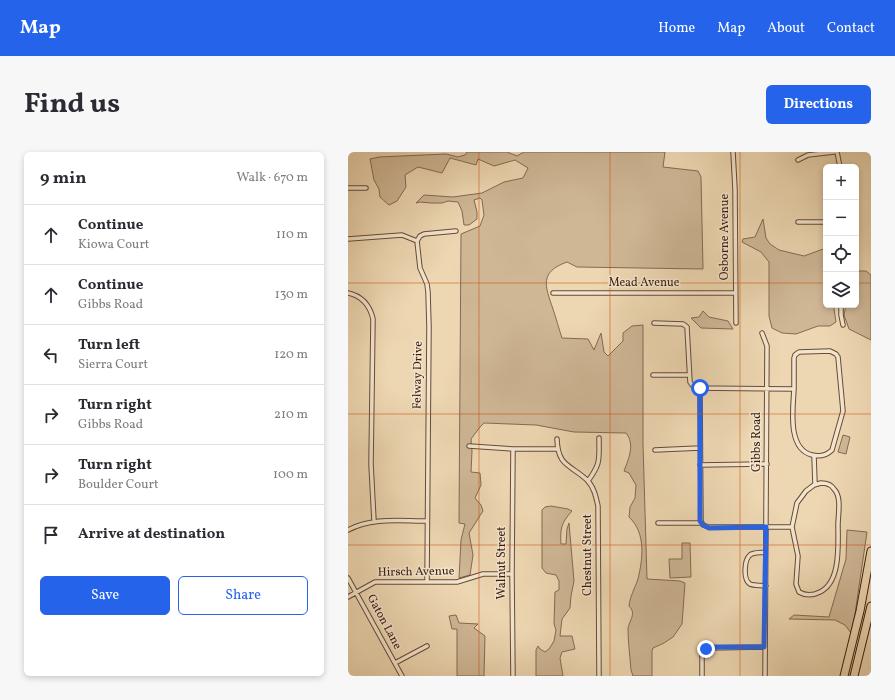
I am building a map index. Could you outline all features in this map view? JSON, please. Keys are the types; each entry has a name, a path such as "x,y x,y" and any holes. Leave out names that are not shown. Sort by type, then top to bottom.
{"highway":[{"path":"844,676 860,611 871,551"},
{"path":"854,676 871,606"}],"street":[{"name":"Osborne Avenue","path":"733,152 735,189 736,322"},
{"path":"798,160 808,155 834,152"},
{"path":"837,152 839,164"},
{"path":"348,188 366,188"},
{"path":"798,222 823,222"},
{"path":"348,238 402,235 417,241 420,236 424,234 456,231"},
{"name":"Felway Drive","path":"417,241 420,268 427,284 428,292 427,581"},
{"name":"Mead Avenue","path":"553,293 735,293"},
{"path":"348,294 357,296 365,302 373,319 371,464 374,521"},
{"path":"841,308 841,315 844,325"},
{"path":"654,323 683,324 687,327 689,374 690,382 694,387 794,389"},
{"name":"Gibbs Road","path":"762,333 767,346 765,676"},
{"path":"830,351 838,357 842,415 832,450 823,456 814,456 803,450 798,443 792,423 794,358 796,354 802,352 830,351"},
{"path":"653,375 689,374"},
{"path":"700,388 702,524"},
{"path":"588,481 597,469 599,438"},
{"name":"Chestnut Street","path":"557,439 558,449 565,464 588,481 594,490 598,506 599,676"},
{"path":"469,446 513,450 558,449"},
{"path":"654,450 700,448"},
{"name":"Walnut Street","path":"513,450 513,676"},
{"path":"814,456 815,484"},
{"path":"700,465 767,464"},
{"path":"821,483 828,484 835,489 838,497 836,569 828,586 814,595 805,595 799,592 796,584 798,556 792,527 797,503 806,491 815,484 821,483"},
{"path":"348,530 361,524 374,521 427,521"},
{"path":"658,524 702,524 709,528 792,527"},
{"path":"766,552 749,556 746,564 746,580 752,585 766,586"},
{"name":"Hirsch Avenue","path":"348,597 375,582 457,582 483,574 512,574"},
{"name":"Gaton Lane","path":"348,578 402,676"},
{"path":"395,663 427,646"},
{"path":"702,676 702,655 708,648 764,647"}],"shaded area":[{"path":"467,152 507,152 517,156 524,152 665,152 663,167 698,171 701,177 703,269 577,267 567,262 552,270 546,281 548,293 562,338 588,339 594,350 601,333 604,352 608,356 623,341 623,333 632,326 643,325 643,444 647,579 680,581 685,583 682,624 673,637 653,648 652,676 633,676 631,670 628,629 632,612 629,606 640,571 642,546 638,530 629,517 630,507 635,498 636,485 629,473 624,471 631,446 629,437 626,433 574,432 536,425 484,423 471,439 471,472 480,473 481,485 475,498 481,505 483,511 469,533 473,555 470,575 459,578 461,540 465,524 459,523 461,234 480,226 484,215 482,200 480,198 474,200 477,219 469,225 464,225 462,211 458,202 448,201 442,203 416,203 424,195 453,197 482,193 504,182 523,178 528,168 515,160 494,166 478,159 476,165 450,158 442,173 418,167 405,175 406,187 397,201 389,205 380,197 379,189 374,180 370,159 379,157 446,154 458,157 465,155"},
{"path":"763,219 766,238 770,244 779,250 804,256 823,249 823,308 834,308 836,322 830,326 818,326 796,334 782,333 772,328 769,316 769,262 761,252 742,242 743,239 755,237"},
{"path":"859,271 866,271 871,275 871,340 849,329 844,315 845,308 859,308"},
{"path":"703,311 709,317 728,321 733,329 701,328 691,318 699,317"},
{"path":"843,435 850,437 846,454 838,452"},
{"path":"551,506 572,511 563,523 561,530 561,544 566,544 569,523 574,581 570,608 562,619 560,636 572,636 575,649 562,652 560,658 563,676 536,676 536,650 538,646 545,652 549,649 554,641 556,630 554,624 555,592 559,590 559,581 556,575 546,573 542,568 542,510 545,507"},
{"path":"847,530 867,532 851,633 845,625 835,620 789,619 794,615 829,617 846,559"},
{"path":"682,543 690,543 691,577 670,578 669,559 682,559"},
{"path":"456,615 459,623 478,624 474,628 485,636 484,676 457,676 457,629 452,629 449,616"}],"route":[{"path":"700,388 700,521 703,525 709,528 766,527 766,618 764,647 710,647 706,649"}]}
